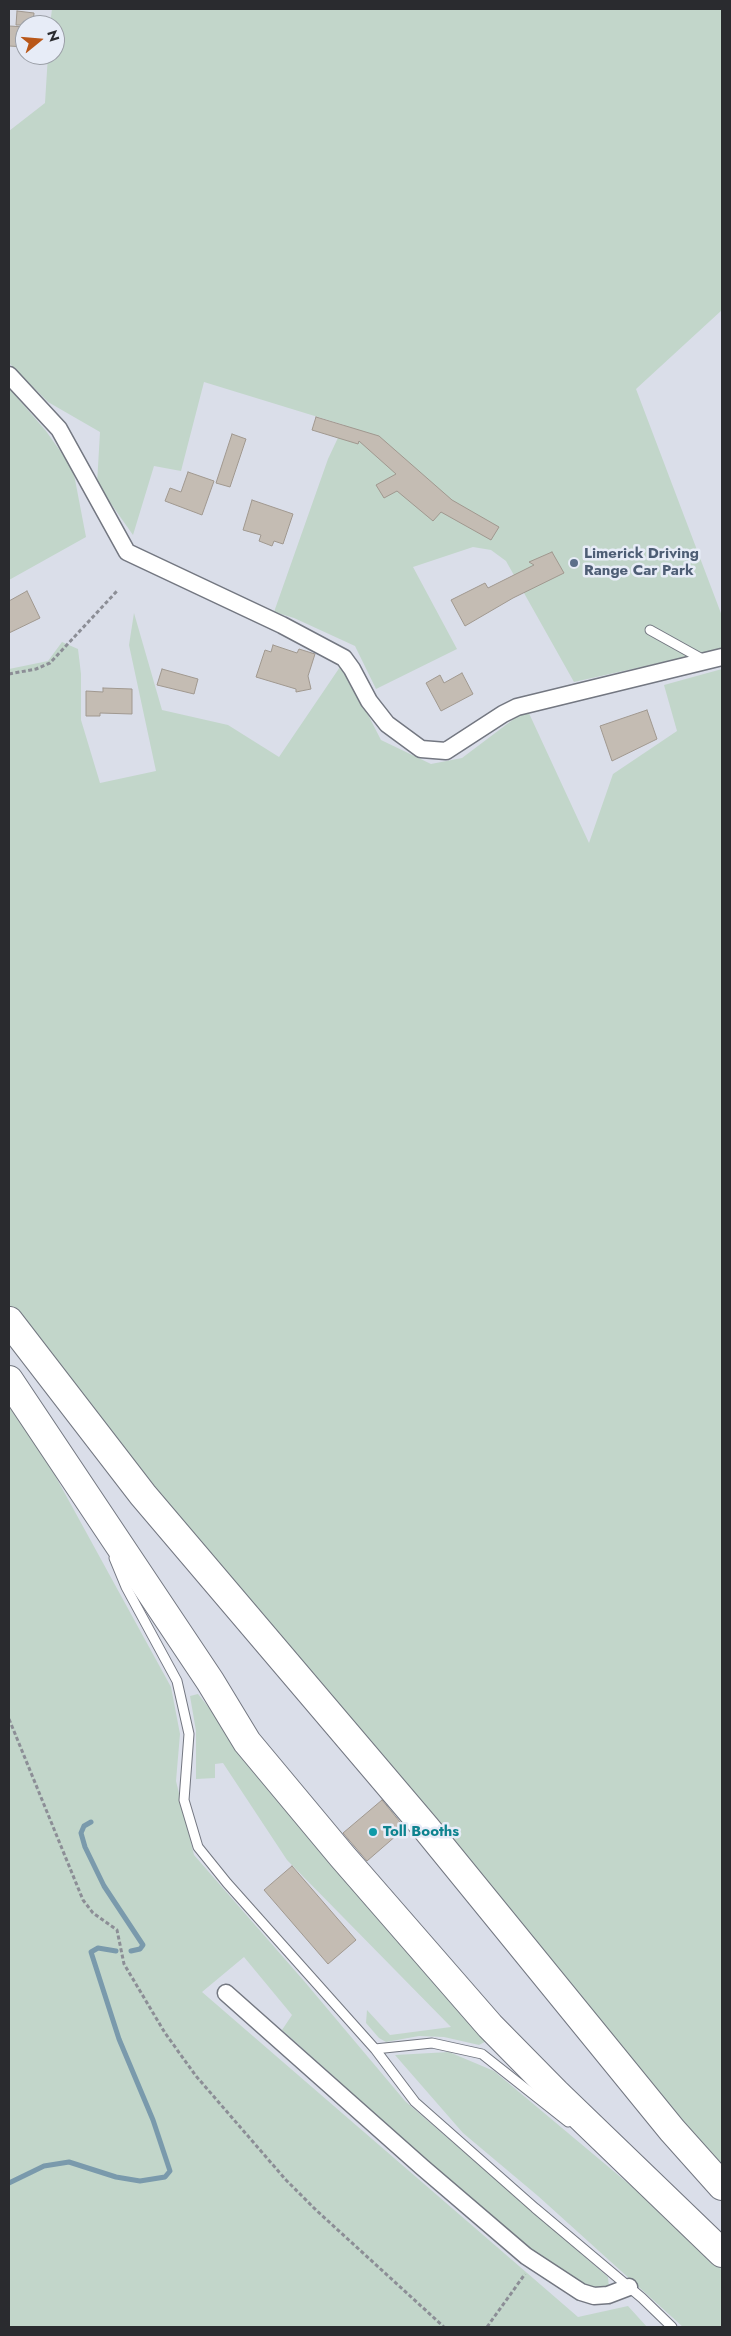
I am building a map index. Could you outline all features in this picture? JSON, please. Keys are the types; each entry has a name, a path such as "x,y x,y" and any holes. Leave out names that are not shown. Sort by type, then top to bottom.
{"highway":[{"path":"9,1320 143,1495 426,1828 672,2130 722,2186"},
{"path":"9,1380 253,1749 342,1856 490,2026 556,2093 722,2253"}],"street":[{"path":"9,375 59,429 127,552 282,625 344,658 352,668 369,701 387,724 421,749 446,751 517,707 722,657"},
{"path":"226,1993 422,2166 534,2261 581,2292 594,2296 608,2295 629,2287"}],"lane":[{"path":"650,630 706,662"},
{"path":"90,1503 126,1587 176,1681 189,1734 184,1800 198,1847 227,1883 375,2050 415,2102 535,2208 629,2287 672,2327"},
{"path":"375,2050 432,2044 482,2054 578,2130 644,2176"}],"path":[{"path":"9,674 36,669 50,663 116,591"},
{"path":"9,1719 83,1900 93,1913 117,1930 124,1964 165,2032 196,2076 255,2147 286,2180 444,2327"},
{"path":"487,2327 534,2261"}],"green space":[{"path":"52,9 722,9 722,310 636,389 722,616 722,649 574,682 506,561 491,550 473,547 413,567 457,649 376,689 355,646 294,618 274,612 328,459 344,425 204,382 181,471 154,466 133,535 97,484 100,432 48,402 9,363 9,131 45,103 47,65 65,65 65,15 51,15"},
{"path":"9,388 46,431 73,469 86,537 9,580"},
{"path":"134,613 162,710 228,725 279,757 342,664 381,740 431,764 462,758 527,709 589,843 613,774 677,731 664,685 722,669 722,2167 518,1923 359,1739 9,1312 9,669 48,661 62,642 78,649 81,674 81,720 100,783 156,771 129,645"},
{"path":"9,1398 46,1459 171,1687 180,1734 176,1781 194,1855 405,2101 608,2277 609,2288 599,2289 581,2286 523,2246 282,2030 292,2015 244,1957 202,1992 578,2317 628,2306 647,2327 9,2327"},
{"path":"198,1694 364,1902 492,2038 479,2045 444,2037 419,2036 386,2042 379,2038 366,2023 367,2010 390,2035 451,2027 287,1860 223,1763 215,1764 215,1778 196,1779 196,1731 190,1696"},
{"path":"449,2052 494,2071 722,2262 722,2327 683,2327 538,2196 463,2133 395,2055"}],"building":[{"path":"17,11 34,13 34,15 17,15"},
{"path":"9,26 15,26 15,46 9,46"},
{"path":"316,417 379,436 452,500 499,527 491,540 441,512 433,521 397,491 384,498 376,485 396,474 359,441 358,444 312,430"},
{"path":"232,434 246,439 230,487 216,483"},
{"path":"188,472 214,481 202,515 165,501 170,488 181,492"},
{"path":"252,500 293,514 283,544 274,541 272,546 259,541 261,535 243,530"},
{"path":"552,552 564,573 513,598 465,626 451,600 485,583 488,588 534,565 529,562"},
{"path":"27,591 40,618 9,633 9,601"},
{"path":"273,645 297,653 299,649 315,654 308,676 311,689 296,692 296,689 256,677 265,650 271,652"},
{"path":"162,669 198,679 194,694 157,685"},
{"path":"462,673 473,694 441,711 426,683 440,675 444,683"},
{"path":"103,688 132,689 132,714 100,713 100,716 86,716 86,691 103,692"},
{"path":"647,710 657,739 612,761 600,726"},
{"path":"382,1800 405,1828 367,1861 343,1833"},
{"path":"292,1866 356,1940 328,1964 264,1890"}],"waterway":[{"path":"91,1822 84,1826 81,1833 85,1847 104,1886 143,1945 140,1949 131,1951"},
{"path":"9,2183 44,2166 69,2162 116,2177 140,2181 165,2177 170,2171 153,2120 119,2039 91,1952 98,1948 116,1951"}],"place":[{"name":"Limerick Driving Range Car Park","path":"574,563"},
{"name":"Toll Booths","path":"373,1832"}]}
